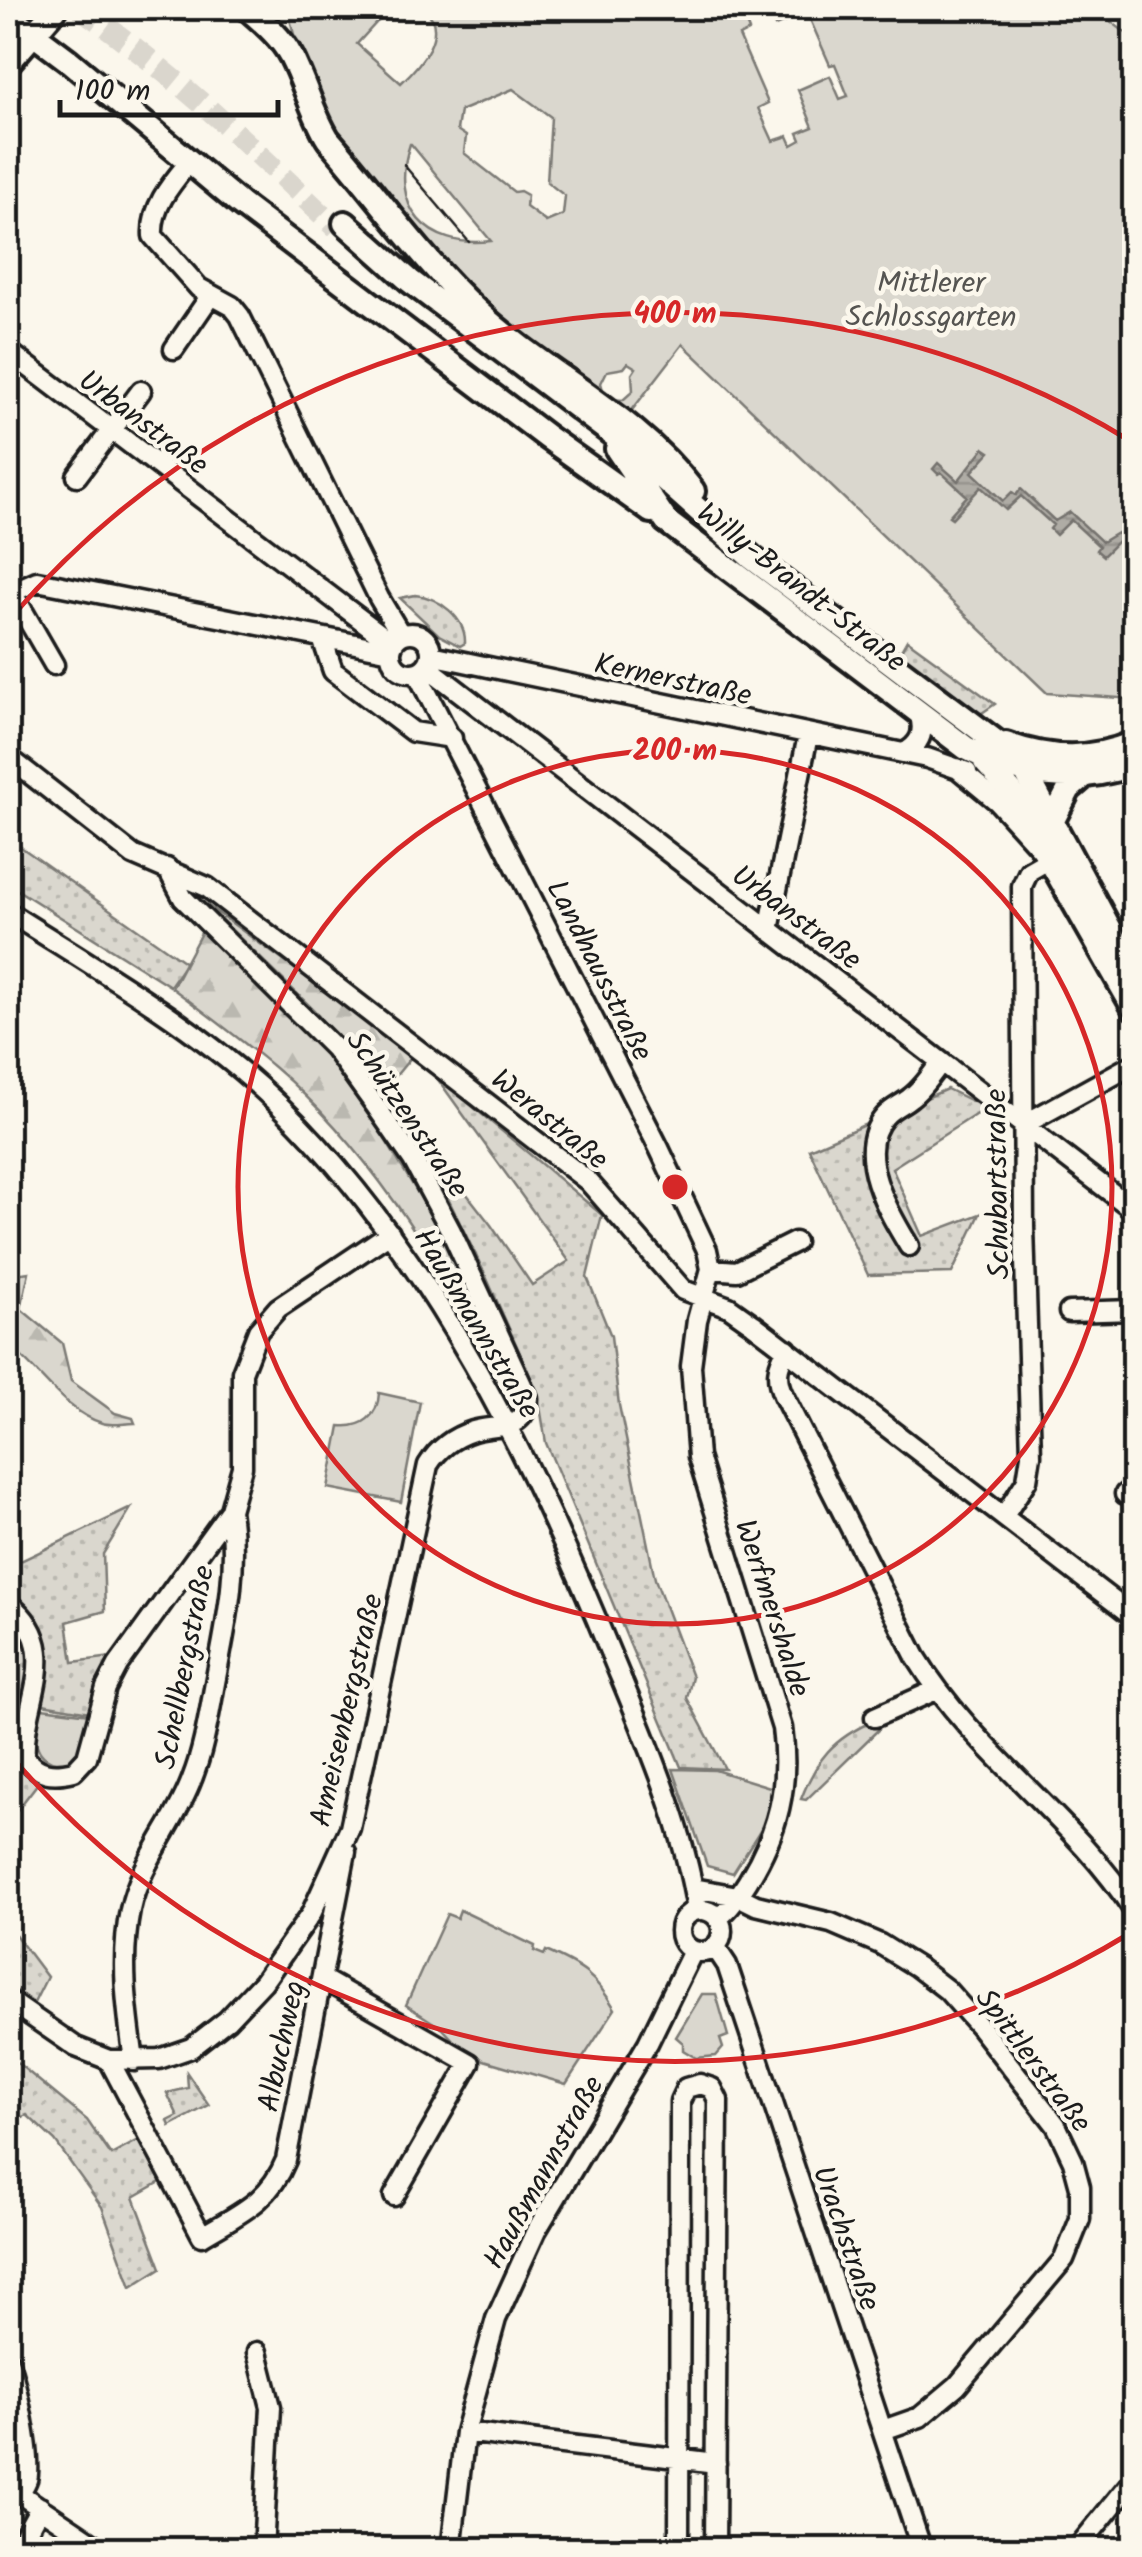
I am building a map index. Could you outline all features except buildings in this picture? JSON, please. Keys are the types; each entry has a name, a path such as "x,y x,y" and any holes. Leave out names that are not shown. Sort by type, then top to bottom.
{"main road":[{"path":"246,8 274,32 290,54 315,118 328,139 477,311 611,409 675,468 725,534"},
{"path":"22,21 54,9 68,60"},
{"path":"22,21 11,59 68,60"},
{"path":"22,21 240,204 547,437 666,522"},
{"name":"Willy-Brandt-Straße","path":"993,738 752,558 619,440 340,226 406,288 615,446 666,522 920,716 962,758 1018,782"},
{"path":"528,352 565,400"},
{"path":"993,738 1025,750 1071,758 1107,753 1134,743"},
{"path":"993,738 1011,753 1018,782 1050,835 1127,940 1134,974"},
{"path":"1018,782 1084,777 1134,764"},
{"path":"1050,835 1069,789 1084,777"},
{"path":"1018,782 1050,835 1134,1008"}],"street":[{"path":"54,665 10,593 37,581 322,638 395,643 414,633 425,638 425,665 398,669 395,643 372,584 240,316 232,306 199,288 153,236 152,227 164,194 190,161"},
{"path":"174,348 211,295"},
{"name":"Urbanstraße","path":"8,351 110,432 395,643"},
{"path":"77,476 142,391"},
{"path":"322,638 333,670 413,732 452,738"},
{"name":"Urbanstraße","path":"425,665 1134,1210"},
{"name":"Landhausstraße","path":"425,665 452,738 697,1224 711,1268"},
{"name":"Kernerstraße","path":"425,665 904,753 962,758 997,800 1050,835"},
{"path":"904,753 920,740 920,716"},
{"path":"769,930 808,734"},
{"name":"Werastraße","path":"8,757 133,854 207,887 588,1181 683,1290 729,1307 787,1349 1134,1617"},
{"name":"Schubartstraße","path":"1004,1516 1027,1480 1031,1454 1022,886 1050,835"},
{"name":"Schützenstraße","path":"167,868 183,898 334,1048 413,1160 451,1230 528,1398 522,1418 510,1426"},
{"name":"Haußmannstraße","path":"8,912 172,1016 222,1055 277,1102 331,1157 390,1233 510,1426 592,1608 662,1778 697,1910"},
{"path":"909,1246 888,1211 875,1172 873,1151 877,1129 884,1118 919,1090 942,1062"},
{"path":"1024,1125 1134,1064"},
{"path":"8,1602 28,1626 39,1664 25,1756 33,1768 44,1773 74,1771 86,1757 106,1688 118,1665 230,1510 242,1468 242,1372 258,1331 278,1308 390,1233"},
{"path":"703,1299 711,1268 738,1271 795,1242"},
{"name":"Werfmershalde","path":"703,1299 691,1366 698,1456 774,1699 786,1754 784,1799 777,1823 764,1854 738,1896 718,1918"},
{"path":"1068,1312 1134,1310"},
{"path":"787,1349 778,1364 778,1385 896,1620 936,1690 983,1744 1086,1845 1134,1911"},
{"name":"Ameisenbergstraße","path":"8,2000 76,2047 109,2060 134,2060 159,2059 191,2048 227,2020 251,1994 311,1914 350,1828 428,1465 436,1451 471,1432 510,1426"},
{"name":"Schellbergstraße","path":"134,2060 124,1952 131,1906 144,1868 192,1780 205,1734 234,1573 230,1510"},
{"path":"876,1717 936,1690"},
{"name":"Albuchweg","path":"109,2060 202,2236 263,2199 278,2181 286,2160 324,1980 350,1828"},
{"name":"Spittlerstraße","path":"692,1888 738,1896 756,1905 814,1917 849,1930 895,1952 933,1979 979,2026 1056,2125 1078,2175 1078,2230 1054,2274 958,2386 920,2417 883,2430"},
{"path":"697,1910 718,1918 722,1933 715,1947 708,1951 692,1950 682,1940 680,1925 697,1910"},
{"name":"Urachstraße","path":"715,1947 726,1965 922,2550"},
{"name":"Haußmannstraße","path":"452,2550 465,2432 482,2358 523,2256 648,2043 692,1950"},
{"path":"324,1980 470,2063 394,2196"},
{"path":"680,2550 680,2101 686,2088 700,2084 712,2088 718,2100 715,2550"},
{"path":"681,2274 716,2274"},
{"path":"257,2352 271,2407 263,2550"},
{"path":"8,2360 28,2464 27,2480 13,2490 102,2550"},
{"path":"465,2432 716,2462"},
{"path":"1076,2550 1133,2482"},
{"path":"25,2550 26,2533 40,2507"}],"green space":[{"name":"Mittlerer Schlossgarten","path":"287,8 396,8 357,44 401,83 423,58 433,38 431,17 424,8 792,8 796,17 775,26 768,11 745,21 749,31 739,36 768,103 758,108 773,141 788,136 792,145 801,140 798,133 813,127 798,90 830,76 840,99 848,96 805,8 1093,8 1134,39 1134,699 1047,693 683,344 626,418 483,307 333,133 300,57","holes":["513,89 551,117 547,182 565,196 563,215 546,222 526,207 527,195 514,192 464,153 466,136 457,130 460,111","411,144 491,241 448,238 418,219 409,204 405,167","628,363 636,368 632,374 633,391 623,400 611,399 601,383 607,371 624,368"]},
{"path":"415,595 449,610 461,625 465,643 460,646 439,635 400,598"},
{"path":"907,640 995,704 979,715 898,656"},
{"path":"8,838 186,963 170,986 8,884"},
{"path":"203,902 413,1055 380,1095 314,1010"},
{"path":"202,931 306,1027 383,1136 438,1226 499,1368 399,1209 342,1134 275,1068 172,988"},
{"path":"434,1074 602,1215 587,1277 611,1336 619,1405 655,1579 692,1677 687,1698 725,1769 681,1767 546,1443 538,1394 410,1121 532,1285 569,1261"},
{"path":"947,1089 986,1108 892,1168 922,1236 980,1214 952,1273 868,1275 809,1149"},
{"path":"29,1272 21,1309 62,1343 71,1381 115,1413 133,1418 135,1423 106,1424 88,1417 63,1399 8,1345 8,1275"},
{"path":"379,1393 420,1402 401,1502 328,1488 340,1426 368,1419 376,1408"},
{"path":"131,1508 103,1554 105,1611 67,1622 73,1662 112,1657 90,1712 42,1704 46,1671 43,1642 31,1617 8,1593 8,1567"},
{"path":"8,1610 25,1631 35,1664 20,1737 41,1779 8,1822"},
{"path":"42,1708 90,1714 84,1745 75,1758 57,1762 41,1753 36,1738"},
{"path":"873,1721 879,1729 806,1800 801,1799 828,1751"},
{"path":"673,1769 715,1770 773,1788 769,1816 733,1873 707,1866"},
{"path":"460,1910 535,1946 534,1951 544,1955 546,1951 578,1967 594,1980 615,2009 566,2084 484,2060 406,2005 447,1914 457,1918"},
{"path":"8,1925 47,1977 34,2003 8,1985"},
{"path":"702,1994 716,1994 728,2036 720,2039 723,2048 716,2056 696,2058 683,2050 683,2043 676,2037"},
{"path":"8,2059 87,2120 111,2155 139,2140 162,2181 134,2197 161,2268 131,2287 102,2207 55,2141 27,2115 8,2123"},
{"path":"187,2073 209,2105 170,2126 168,2121 178,2116 167,2093 188,2088"}],"shaded area":[{"path":"984,448 990,452 972,472 1003,501 1021,489 1055,521 1070,512 1102,542 1117,533 1134,550 1134,557 1118,541 1103,556 1096,550 1099,546 1071,520 1056,535 1050,529 1053,525 1021,496 1006,510 981,487 952,518 949,516 967,496 933,469 938,463 958,481"}],"tunnel":[{"path":"80,8 181,85 336,228"}],"tram line":[{"path":"404,165 469,242"}]}
